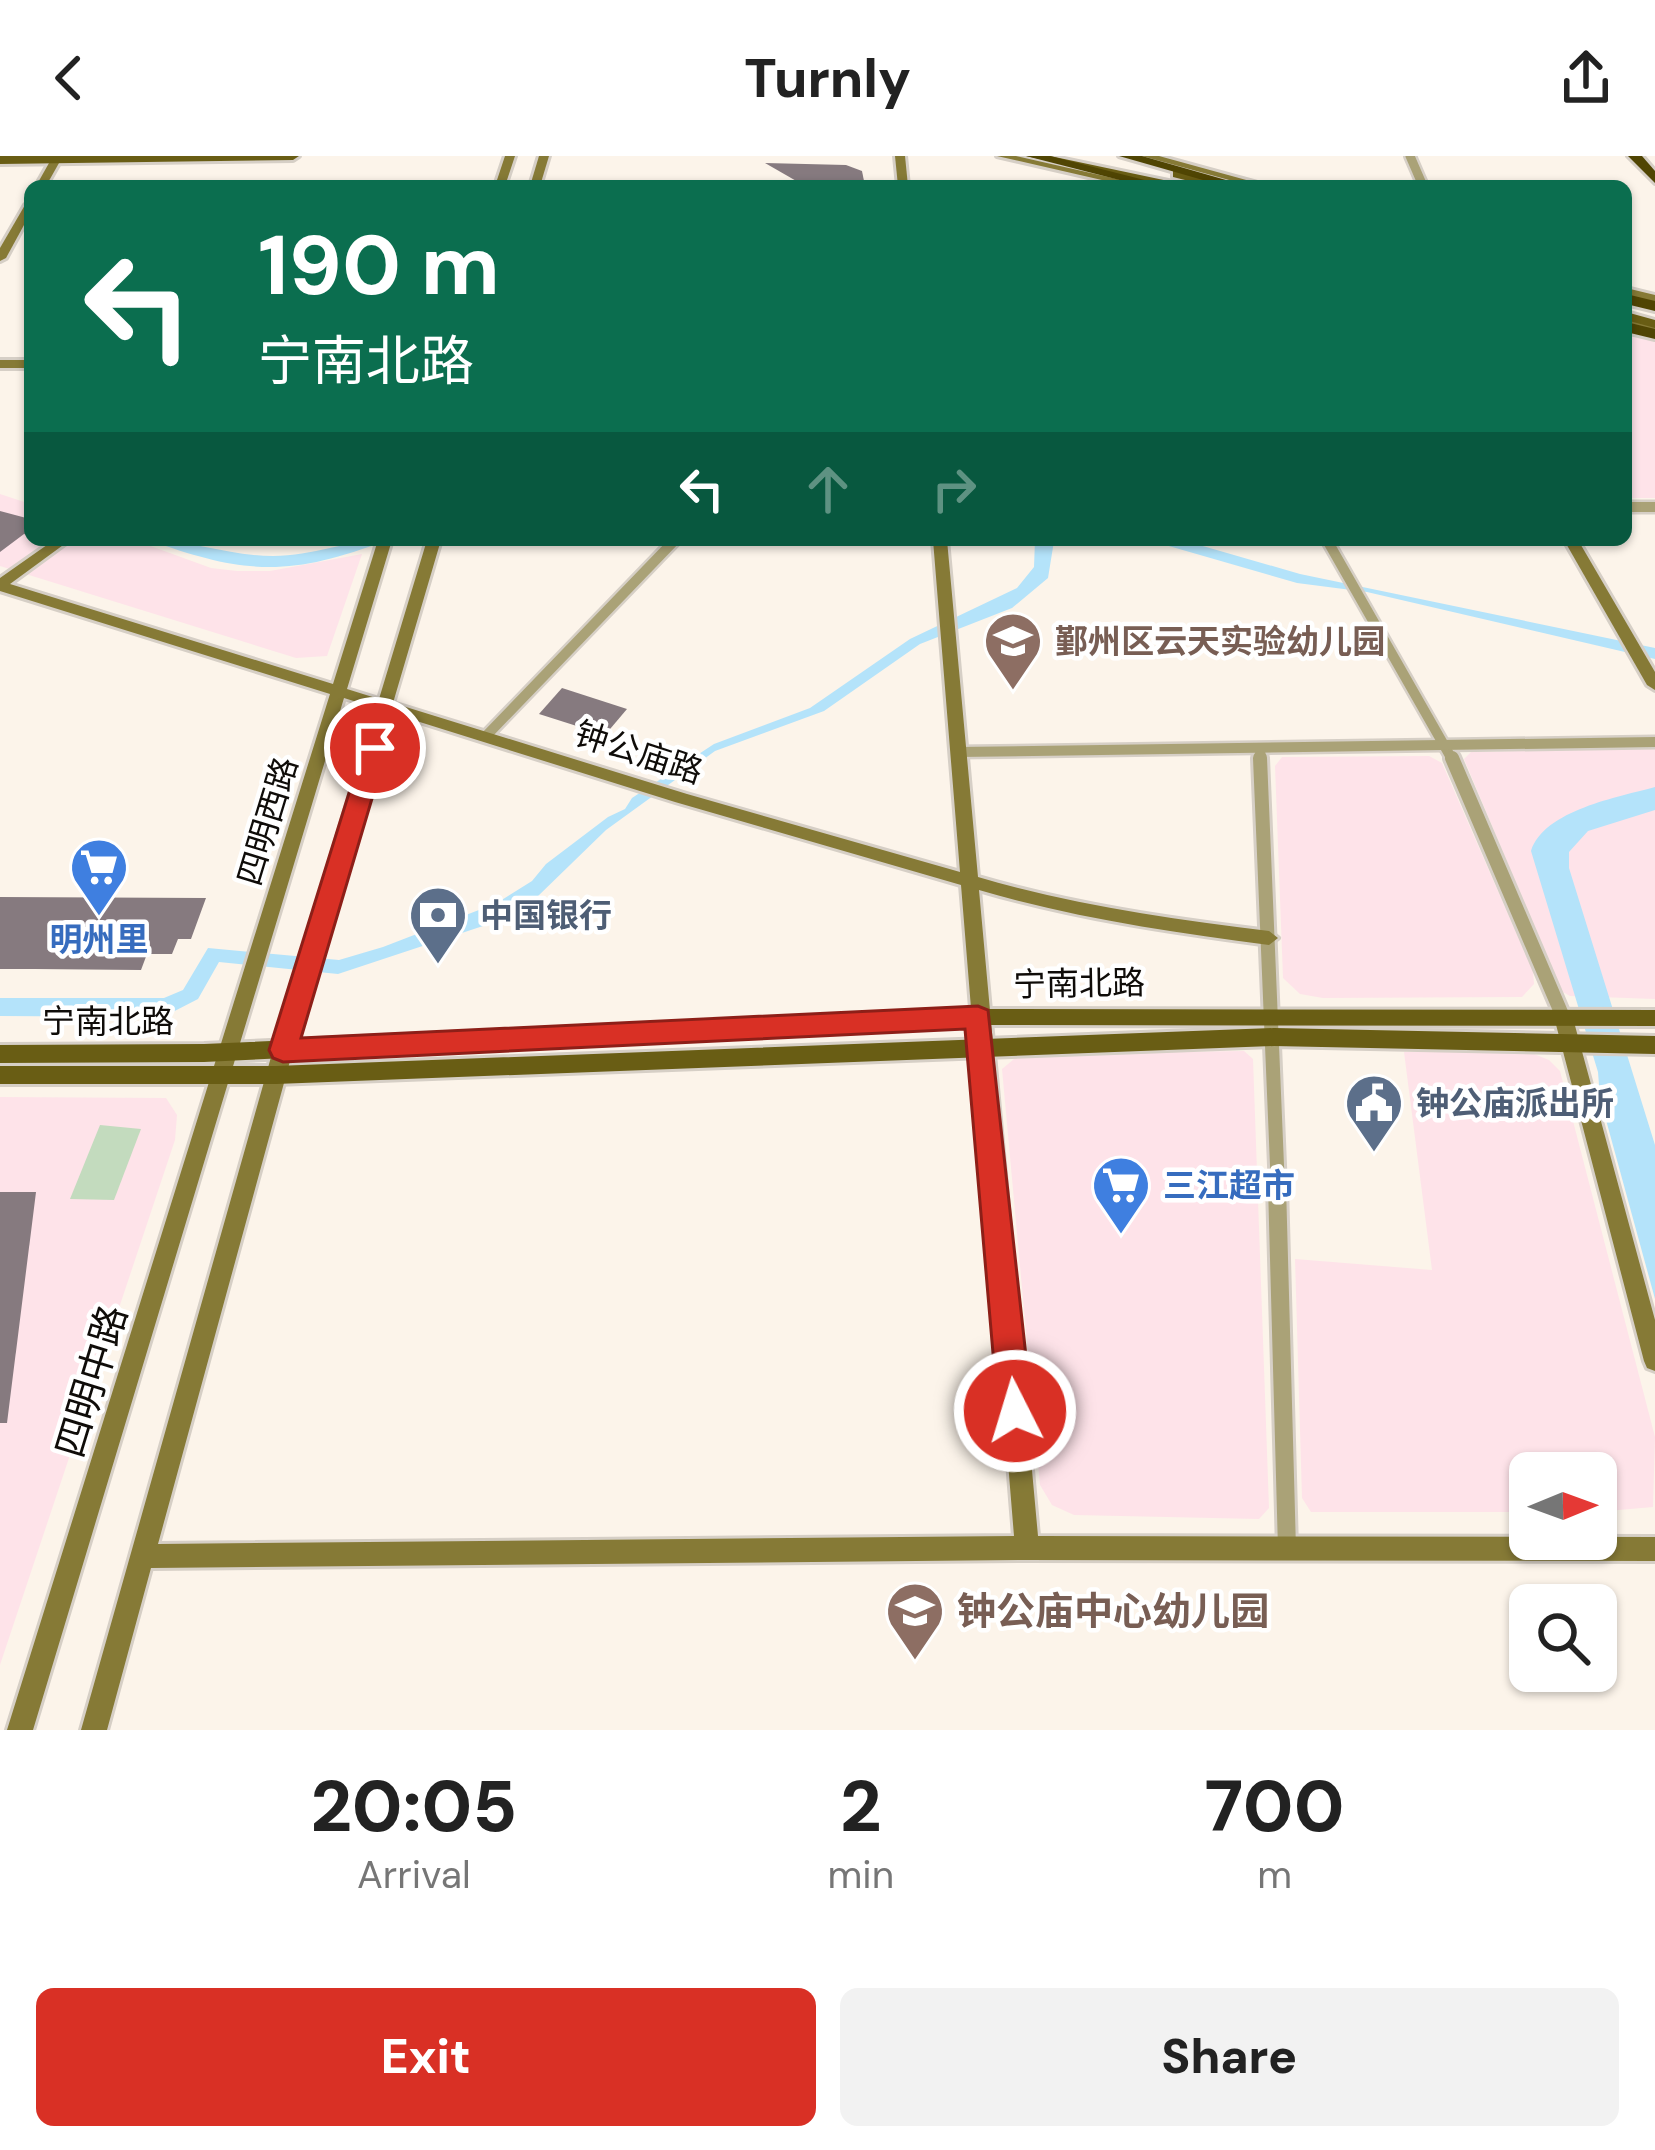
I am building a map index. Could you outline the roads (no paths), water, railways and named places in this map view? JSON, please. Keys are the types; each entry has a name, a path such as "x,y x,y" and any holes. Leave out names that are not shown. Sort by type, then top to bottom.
{"highway":[{"path":"1033,156 1131,180"},
{"path":"1126,156 1217,180"},
{"path":"1635,156 1655,179"},
{"path":"1648,156 1655,165"}],"main road":[{"path":"0,160 293,156"},
{"path":"1033,156 1155,180"},
{"path":"1099,156 1198,180"},
{"name":"宁南北路","path":"0,1054 283,1050 978,1017 1646,1045"},
{"name":"宁南北路","path":"0,1075 276,1075 981,1045 1274,1026 1655,1018"}],"street":[{"path":"1002,156 1126,180"},
{"path":"1147,156 1240,180"},
{"path":"0,258 24,215"},
{"path":"0,586 55,546"},
{"name":"四明西路","path":"229,1052 384,546"},
{"path":"94,1730 283,1050 433,546"},
{"path":"486,736 669,546"},
{"path":"940,546 978,1017 1028,1548"},
{"path":"1330,546 1446,746 1566,1017 1655,1361"},
{"path":"1578,546 1620,626 1649,667"},
{"path":"1578,546 1655,685"},
{"name":"钟公庙路","path":"0,586 682,798 1092,914 1269,938"},
{"path":"958,752 1655,742"},
{"path":"1260,749 1274,1026 1287,1549"},
{"name":"四明中路","path":"20,1730 229,1052"},
{"path":"142,1556 1028,1548 1655,1549"}],"water":[{"path":"166,546 273,556 370,546 323,561 268,567"},
{"path":"1035,546 1053,546 1048,578 1012,608 920,644 824,711 715,751 606,830 536,898 483,926 338,974 219,962 198,999 163,1017 0,1016 0,998 164,998 183,990 208,948 339,960 497,903 532,881 546,864 608,817 625,809 632,798 714,744 810,708 910,639 1017,588 1034,567"},
{"path":"1169,546 1203,546 1300,574 1655,648 1655,659 1367,592 1297,583"},
{"path":"1655,787 1655,810 1588,831 1569,852 1569,868 1655,1145 1655,1299 1600,1098 1598,1072 1531,851 1539,837 1566,815"}],"place":[{"name":"鄞州区云天实验幼儿园","path":"1013,692"},
{"name":"明州里","path":"99,918"},
{"name":"中国银行","path":"438,966"},
{"name":"钟公庙派出所","path":"1374,1154"},
{"name":"三江超市","path":"1121,1236"},
{"name":"钟公庙中心幼儿园","path":"915,1662"}]}
